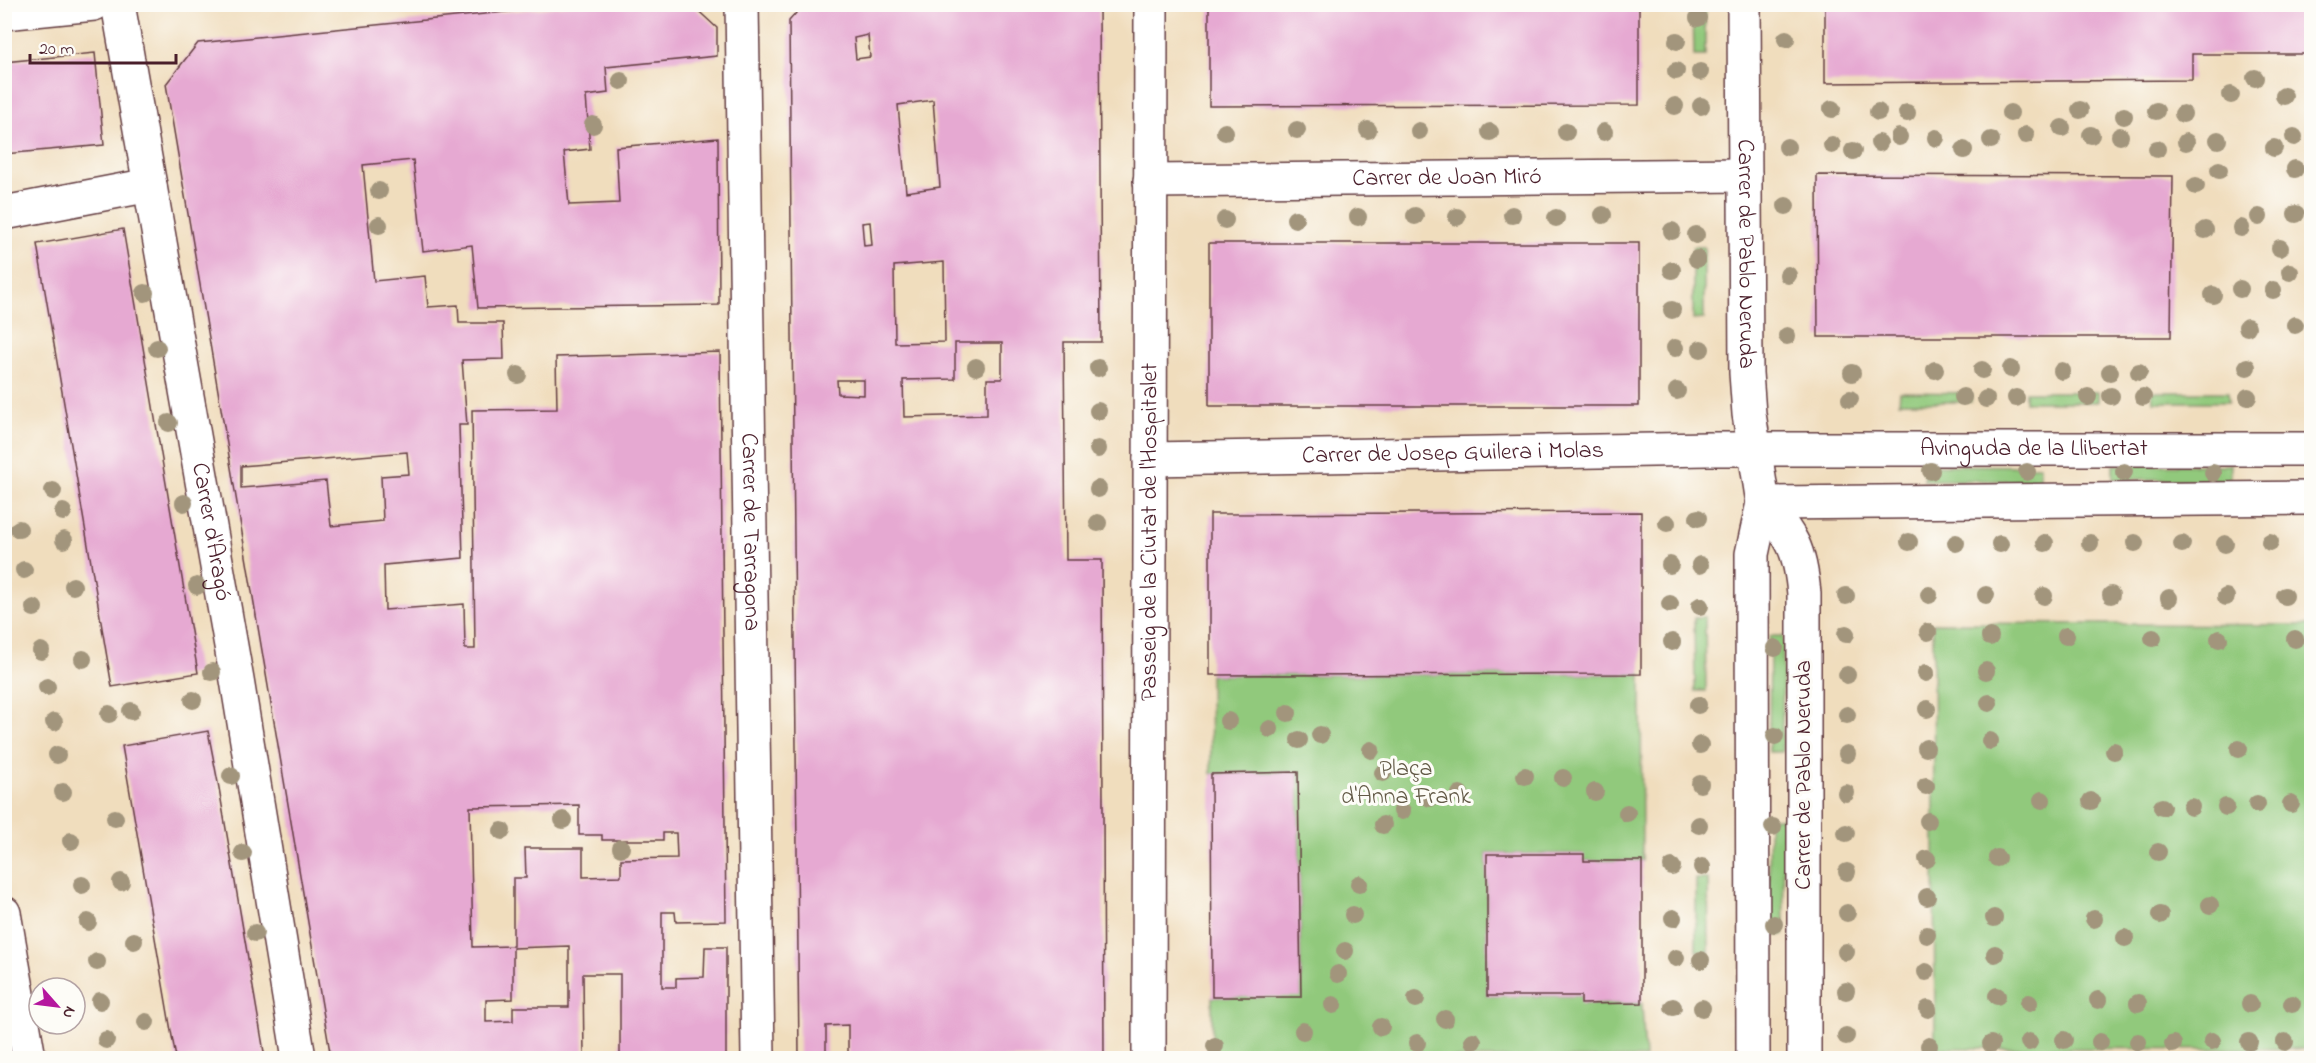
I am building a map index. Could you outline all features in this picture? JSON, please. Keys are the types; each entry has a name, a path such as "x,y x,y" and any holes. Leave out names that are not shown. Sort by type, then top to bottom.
{"street":[{"path":"4,13 94,4"},
{"name":"Carrer d'Aragó","path":"118,4 237,680 299,1059"},
{"name":"Carrer de Tarragona","path":"742,4 758,1059"},
{"name":"Passeig de la Ciutat de l'Hospitalet","path":"1149,1059 1151,4"},
{"name":"Carrer de Pablo Neruda","path":"1744,4 1746,373 1749,414 1763,503 1752,555 1753,1059"},
{"name":"Carrer de Joan Miró","path":"1150,181 1745,175"},
{"path":"4,213 150,185"},
{"name":"Avinguda de la Llibertat","path":"1756,449 2312,450"},
{"name":"Carrer de Josep Guilera i Molas","path":"1150,459 1756,449"},
{"name":"Avinguda de la Llibertat","path":"1763,503 2312,498"},
{"name":"Carrer de Pablo Neruda","path":"1763,503 1787,530 1795,543 1804,594 1804,1059"},
{"path":"4,913 29,1059"}],"green space":[{"path":"1693,5 1705,5 1705,56 1694,56"},
{"path":"1693,247 1704,247 1704,319 1693,320"},
{"path":"1900,392 1971,393 1971,402 1899,402"},
{"path":"2025,392 2098,392 2098,402 2025,402"},
{"path":"2152,392 2228,392 2229,402 2153,402"},
{"path":"1924,465 2040,466 2040,481 1924,480"},
{"path":"2113,465 2231,465 2230,480 2113,479"},
{"path":"1694,617 1705,617 1706,691 1695,691"},
{"path":"1933,623 2311,625 2311,1049 1935,1048"},
{"path":"1770,636 1783,636 1782,752 1769,752"},
{"name":"Plaça d'Anna Frank","path":"1641,674 1642,861 1584,861 1583,854 1487,854 1487,996 1581,996 1582,1004 1642,1003 1645,1058 1212,1058 1212,997 1301,996 1298,772 1211,774 1210,675"},
{"path":"1769,818 1783,818 1784,935 1770,935"},
{"path":"1696,879 1708,879 1709,952 1696,951"}],"building":[{"path":"584,4 691,4 717,28 717,56 606,67 608,93 586,96 590,149 564,152 569,205 619,203 616,147 718,138 719,305 478,308 472,245 423,251 413,160 363,165 374,281 425,276 428,307 458,305 459,323 503,323 504,359 462,360 467,425 459,425 463,558 384,565 385,610 464,604 465,649 475,649 472,410 557,409 556,357 720,352 726,921 676,922 675,912 662,912 662,987 676,987 676,978 704,977 705,947 726,947 726,1058 620,1058 620,974 583,974 584,1058 331,1058 166,84 198,43","holes":["407,452 409,474 381,476 383,521 331,526 326,481 241,488 241,466","579,805 579,835 602,835 602,840 663,840 663,833 676,833 677,858 621,859 621,876 583,877 583,848 525,848 526,878 513,878 513,946 473,947 470,807","569,946 569,1007 513,1007 513,1021 486,1022 486,1000 513,999 513,948"]},
{"path":"804,4 1099,4 1101,342 1064,342 1066,560 1102,560 1104,1058 848,1058 848,1025 826,1026 826,1058 799,1058 789,21","holes":["868,35 870,57 856,59 854,38","933,100 940,187 906,192 898,105","870,222 872,245 864,246 862,223","944,262 945,342 895,343 894,266","955,343 1002,343 1002,379 987,379 987,415 904,417 903,380 955,379","837,380 864,380 864,395 838,394"]},
{"path":"1209,4 1639,4 1639,105 1209,106"},
{"path":"1825,4 2312,4 2312,54 2192,54 2192,80 1825,83"},
{"path":"95,53 104,145 4,154 4,62"},
{"path":"1817,175 2173,176 2171,337 1818,337"},
{"path":"123,229 198,673 112,687 37,244"},
{"path":"1209,243 1639,243 1639,406 1209,406"},
{"path":"1641,512 1641,674 1210,675 1210,514"},
{"path":"208,731 265,1058 176,1058 171,1031 122,746"},
{"path":"1298,772 1301,997 1212,997 1211,774"},
{"path":"1487,854 1584,854 1584,861 1642,861 1642,1003 1581,1004 1581,996 1487,996"}]}
